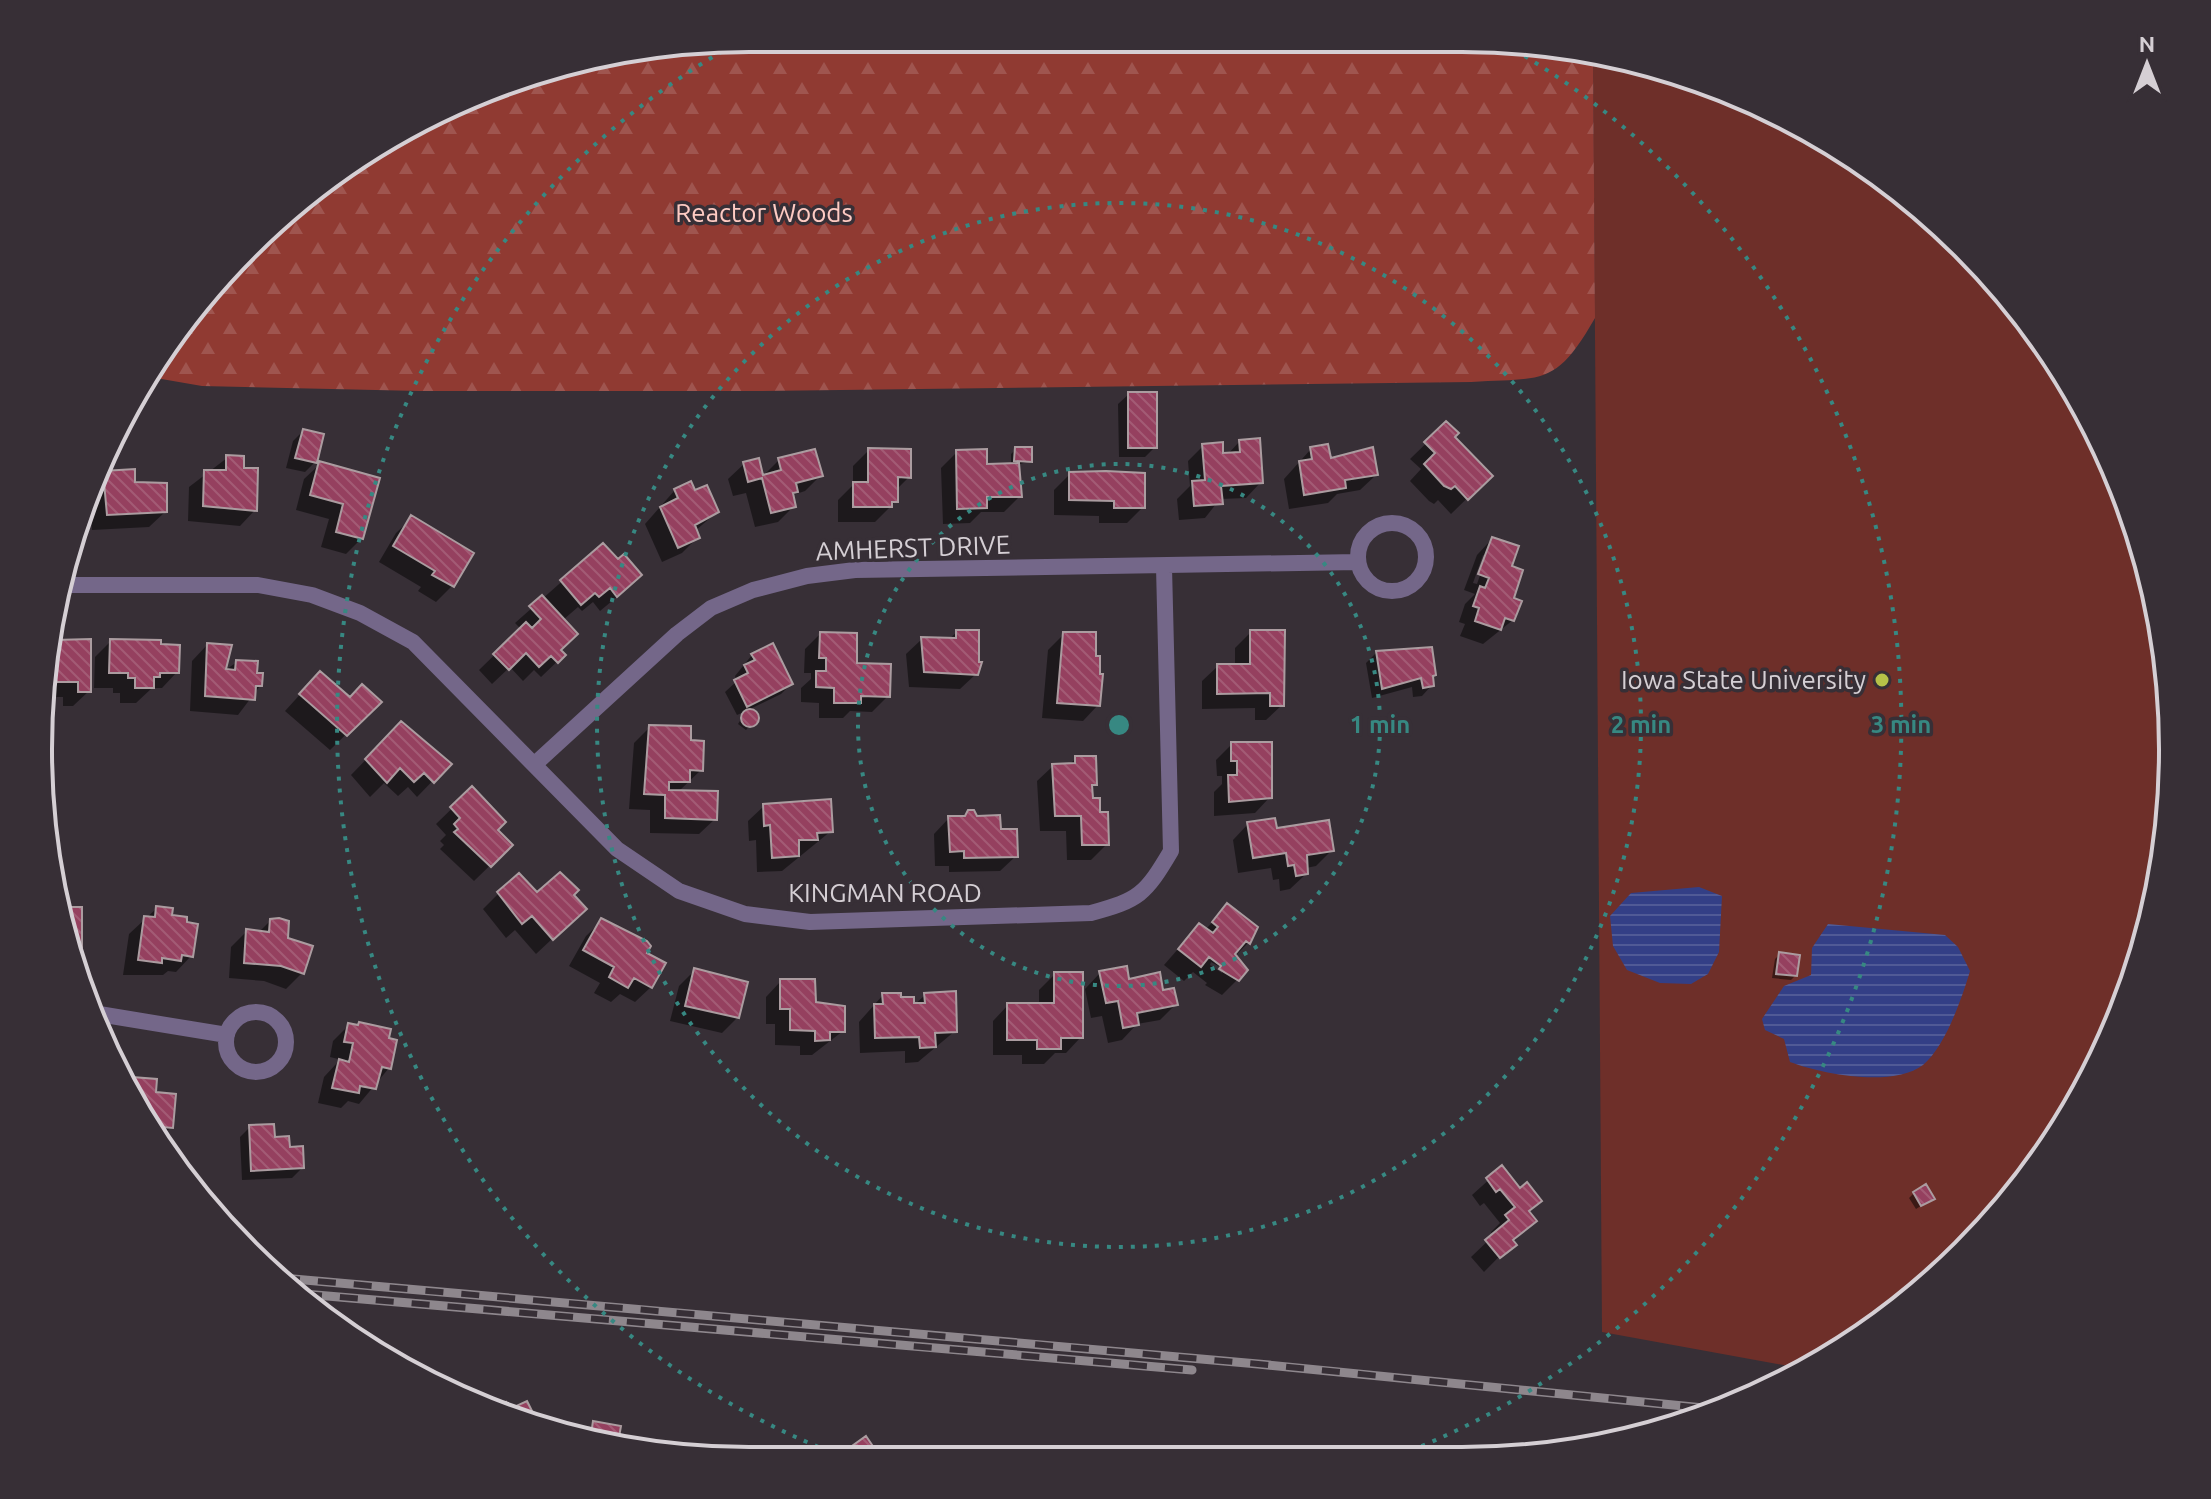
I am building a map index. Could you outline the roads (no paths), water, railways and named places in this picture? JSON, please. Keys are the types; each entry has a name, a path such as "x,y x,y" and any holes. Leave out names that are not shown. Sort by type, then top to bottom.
{"street":[{"path":"1389,524 1410,529 1424,546 1426,556 1419,578 1400,591 1377,588 1368,582 1358,562 1362,541 1369,532 1389,524"},
{"name":"AMHERST DRIVE","path":"535,764 677,634 711,608 753,590 807,576 855,570 1358,562"},
{"name":"KINGMAN ROAD","path":"72,585 258,585 312,595 360,613 413,642 617,849 679,891 745,914 810,922 1076,914 1130,903 1154,879 1171,851 1164,567"},
{"path":"105,1015 227,1035"}],"water":[{"path":"1699,887 1722,896 1719,952 1708,974 1691,984 1660,983 1627,970 1613,946 1610,916 1631,893"},
{"path":"1828,924 1945,935 1958,947 1970,971 1945,1034 1923,1065 1894,1076 1857,1077 1820,1071 1790,1062 1784,1039 1765,1030 1762,1019 1784,986 1811,975 1812,948"}],"railway":[{"path":"296,1279 1258,1364 1694,1407"},
{"path":"315,1295 1192,1370"}],"place":[{"name":"Iowa State University","path":"1882,680"}],"park label":[{"name":"Reactor Woods","path":"764,213"}]}
